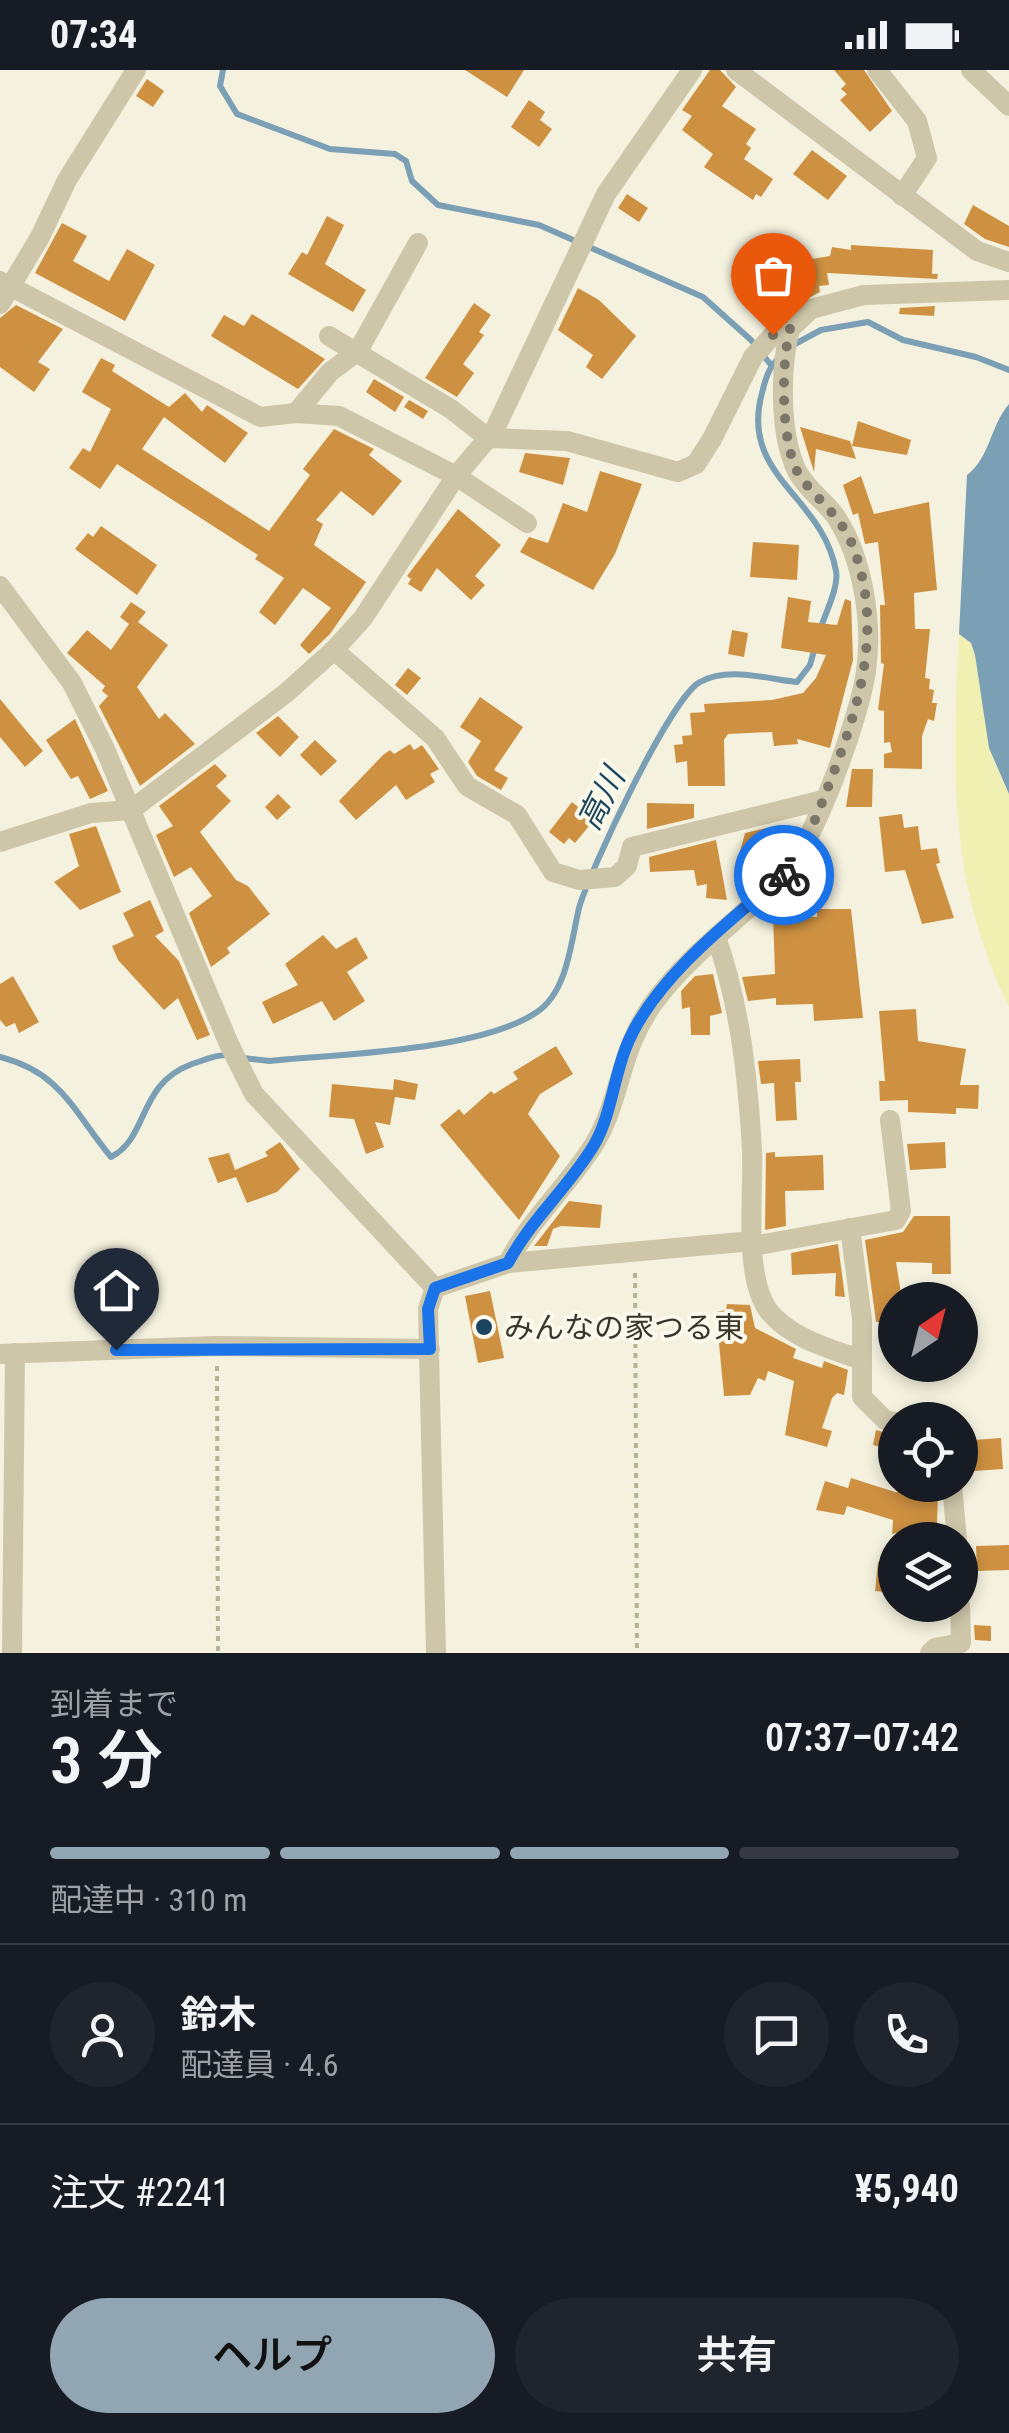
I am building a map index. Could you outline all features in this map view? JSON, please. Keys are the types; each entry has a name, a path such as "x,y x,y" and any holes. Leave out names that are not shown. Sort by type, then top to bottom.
{"street":[{"path":"136,70 4,291 260,417 296,413 339,416 456,476 527,523"},
{"path":"0,842 91,813 131,810 286,693 363,618 456,476 488,438 568,280 606,194 692,70"},
{"path":"736,70 977,251 1009,262"},
{"path":"971,70 1009,106"},
{"path":"889,74 916,121 927,158 902,196"},
{"path":"296,413 330,372 358,351 418,242"},
{"path":"508,1263 522,1235 593,1146 610,1110 626,1048 653,1002 695,952 786,872 823,800 856,715 867,668 866,625 852,544 834,514 799,475 789,450 788,343 811,309 864,295 1009,290"},
{"path":"329,336 451,409 488,438 567,441 663,470 687,470 712,440 753,356 773,335 788,343"},
{"path":"0,586 72,684 131,810 238,1067 275,1118 435,1288"},
{"path":"334,650 435,738 467,786 517,815 544,864 560,876 616,877 627,866 632,847 823,800"},
{"path":"716,937 744,1063 753,1244 760,1290 768,1310 810,1342 862,1360"},
{"path":"435,1288 508,1263 635,1250 753,1244 900,1216 890,1120"},
{"path":"850,1228 862,1319 862,1397 878,1413"},
{"path":"435,1288 428,1309 436,1653"},
{"path":"12,1653 8,1354 216,1346 430,1349"},
{"path":"930,1653 934,1648 961,1643 960,1622"}],"path":[{"path":"635,1250 637,1653"},
{"path":"216,1346 218,1653"}],"sand":[{"path":"959,634 971,643 975,655 992,757 1009,794 1009,1007 974,915 958,824 955,732"}],"water":[{"path":"1009,404 1009,794 989,748 975,655 971,643 959,634 967,475 981,460"}],"building":[{"path":"465,70 524,70 507,97"},
{"path":"710,70 720,70 736,87 722,106 756,129 746,144 751,148 744,159 773,179 761,197 756,194 753,200 704,167 713,154 682,130 692,116 682,110"},
{"path":"834,70 864,70 892,111 870,132 840,100 847,94 841,89 846,84"},
{"path":"147,79 164,91 153,107 136,96"},
{"path":"529,100 545,112 540,120 552,129 539,147 511,127"},
{"path":"812,150 847,176 828,200 793,174"},
{"path":"627,194 648,208 639,222 618,208"},
{"path":"973,205 1009,226 1009,247 985,239 964,224"},
{"path":"327,216 344,225 325,264 366,290 353,312 288,274 302,252 307,255"},
{"path":"62,223 87,236 73,261 109,281 127,249 155,265 125,321 35,273"},
{"path":"851,245 933,250 932,274 938,274 937,279 827,273 829,285 819,286 820,292 774,316 763,291 804,272 787,268 787,263 830,256 832,247 851,250"},
{"path":"578,288 599,300 636,336 602,379 586,367 593,355 558,330"},
{"path":"474,303 491,315 479,332 484,335 463,364 474,373 457,397 425,378"},
{"path":"16,305 63,329 38,362 50,369 34,392 0,367 0,318"},
{"path":"935,306 934,316 899,314 900,308"},
{"path":"252,314 325,359 298,389 211,336 224,315 244,326"},
{"path":"101,358 115,365 112,371 169,407 185,393 202,412 207,405 248,433 225,463 164,417 142,449 269,531 310,475 303,469 334,429 374,449 369,455 402,481 373,516 341,491 316,520 323,524 314,545 366,582 330,634 309,654 300,645 331,608 303,588 275,625 259,612 284,578 255,559 258,555 117,464 100,489 69,468 83,448 90,452 111,409 82,392"},
{"path":"374,379 404,397 395,412 366,392"},
{"path":"409,400 428,411 423,419 404,407"},
{"path":"858,421 911,440 907,455 852,446"},
{"path":"800,427 850,441 856,459 816,449 814,472"},
{"path":"525,453 570,458 563,485 519,472"},
{"path":"600,471 642,484 615,554 593,590 520,552 529,537 548,543 563,503 587,512"},
{"path":"861,476 874,514 929,502 937,590 914,593 915,629 930,629 925,678 930,679 929,689 934,690 932,703 937,703 934,721 928,719 922,736 922,769 884,768 884,754 892,752 890,742 884,743 884,711 878,710 884,664 880,605 885,605 878,542 865,544 858,513 853,515 843,485"},
{"path":"458,509 501,545 475,576 485,585 471,600 437,568 421,592 408,584 411,579 407,576"},
{"path":"101,526 157,565 137,595 75,549 88,533 93,537"},
{"path":"753,542 799,545 797,580 750,577"},
{"path":"788,597 811,601 808,622 837,625 845,599 851,601 853,660 830,748 797,739 798,744 774,746 772,732 728,734 724,740 725,786 688,786 687,761 676,763 674,745 683,744 682,736 692,735 690,713 705,712 704,704 772,700 803,693 816,678 826,655 781,648"},
{"path":"131,602 146,612 138,622 168,645 137,687 159,719 165,713 195,744 140,786 99,706 108,696 102,691 105,686 67,653 87,630 111,650 129,624 120,617"},
{"path":"732,630 748,633 744,657 728,654"},
{"path":"408,668 421,678 407,695 395,685"},
{"path":"480,697 523,727 494,770 508,778 501,790 477,776 468,762 481,741 460,727"},
{"path":"0,699 43,751 25,767 0,737"},
{"path":"278,716 299,737 280,757 256,733"},
{"path":"75,719 108,791 90,799 78,776 71,779 46,740"},
{"path":"315,740 337,761 321,776 300,755"},
{"path":"410,744 414,750 422,745 439,769 430,774 435,782 406,800 396,785 356,820 339,801 383,755 390,750 394,754"},
{"path":"215,764 227,776 216,786 231,801 200,832 236,880 248,886 270,914 227,948 230,953 211,967 189,913 212,896 191,867 174,877 156,835 173,826 159,806"},
{"path":"852,769 873,769 872,807 846,807"},
{"path":"278,794 291,807 277,820 265,807"},
{"path":"572,802 594,820 575,843 569,838 564,844 549,832"},
{"path":"647,803 694,804 694,818 647,829"},
{"path":"902,814 904,828 918,826 921,850 937,848 940,863 936,864 954,918 922,924 905,870 885,872 879,817"},
{"path":"96,826 121,892 80,910 54,882 79,866 69,834"},
{"path":"766,828 787,836 774,865 767,863 765,868 738,859 745,833"},
{"path":"716,840 727,900 706,898 707,884 697,886 694,870 650,872 649,857"},
{"path":"150,900 164,931 155,936 179,961 210,1035 197,1040 178,998 164,1010 118,960 112,946 134,936 123,913"},
{"path":"817,909 851,909 863,1018 814,1021 813,1004 776,1005 776,998 748,1001 742,977 775,974 773,915 817,917"},
{"path":"323,935 336,949 356,937 368,958 347,972 365,1001 334,1021 322,1001 273,1024 262,1002 298,985 285,964"},
{"path":"713,974 722,1013 710,1016 710,1035 691,1035 690,1007 682,1009 681,991 695,976"},
{"path":"13,976 39,1022 19,1033 15,1023 6,1027 0,1020 0,984"},
{"path":"916,1009 918,1041 966,1049 960,1085 979,1085 978,1109 956,1108 956,1114 908,1112 908,1100 880,1101 879,1081 885,1081 879,1011"},
{"path":"556,1046 573,1074 540,1094 528,1114 560,1156 519,1220 440,1125 459,1109 464,1115 491,1091 494,1094 518,1079 513,1072"},
{"path":"800,1059 801,1082 795,1082 797,1120 776,1121 774,1083 761,1084 758,1061"},
{"path":"394,1079 418,1084 415,1100 395,1097 390,1125 375,1122 384,1147 366,1154 354,1119 329,1117 332,1084 393,1090"},
{"path":"280,1142 300,1169 277,1192 247,1203 236,1177 218,1183 208,1158 229,1153 235,1170 268,1156 265,1152"},
{"path":"945,1142 946,1168 910,1170 907,1144"},
{"path":"775,1152 775,1157 823,1155 824,1190 785,1191 786,1226 765,1230 766,1153"},
{"path":"569,1201 602,1205 600,1228 561,1226 553,1229 547,1246 534,1246"},
{"path":"914,1216 950,1216 951,1274 932,1274 932,1263 896,1262 899,1282 878,1282 876,1322 865,1240 903,1232"},
{"path":"838,1244 845,1297 835,1296 836,1273 792,1275 791,1253"},
{"name":"みんなの家つる東","path":"490,1291 504,1358 478,1363 465,1296"},
{"path":"727,1304 750,1305 755,1328 796,1349 793,1358 822,1368 824,1361 848,1370 844,1395 837,1393 832,1398 822,1428 832,1431 827,1447 785,1435 794,1381 768,1371 765,1381 758,1378 750,1395 724,1396 716,1312 726,1310"},
{"path":"1001,1438 1003,1469 978,1471 978,1440"},
{"path":"851,1478 878,1487 878,1502 938,1502 937,1522 893,1522 847,1506 844,1515 816,1510 825,1481 848,1488"},
{"path":"1009,1545 1009,1570 978,1571 978,1546"},
{"path":"974,1625 991,1626 991,1641 975,1640"}],"waterway":[{"path":"223,70 220,86 237,114 330,149 395,154 406,161 412,181 438,205 539,225 703,297 751,340 771,365"},
{"name":"高川","path":"795,344 821,330 868,322 903,340 976,357 1009,370"},
{"name":"高川","path":"778,359 766,379 758,421 762,445 772,466 816,523 836,571 834,592 820,630"},
{"name":"高川","path":"243,1058 270,1061 408,1049 481,1035 537,1012 556,992 562,979 579,908 614,825 652,751 687,695 700,682 723,675 797,682 810,665 815,647"},
{"name":"高川","path":"0,1057 21,1064 52,1084 111,1157 132,1137 161,1084 192,1064 231,1055"}],"way so far":[{"path":"773,335 790,329 785,400 789,450 799,475 834,514 852,544 862,590 867,668 856,715 823,800 784,875"}],"place":[{"name":"みんなの家つる東","path":"484,1327"}],"route":[{"path":"116,1350 216,1346 430,1349 428,1309 435,1288 508,1263 522,1235 593,1146 610,1110 626,1048 653,1002 695,952 784,875"}]}
